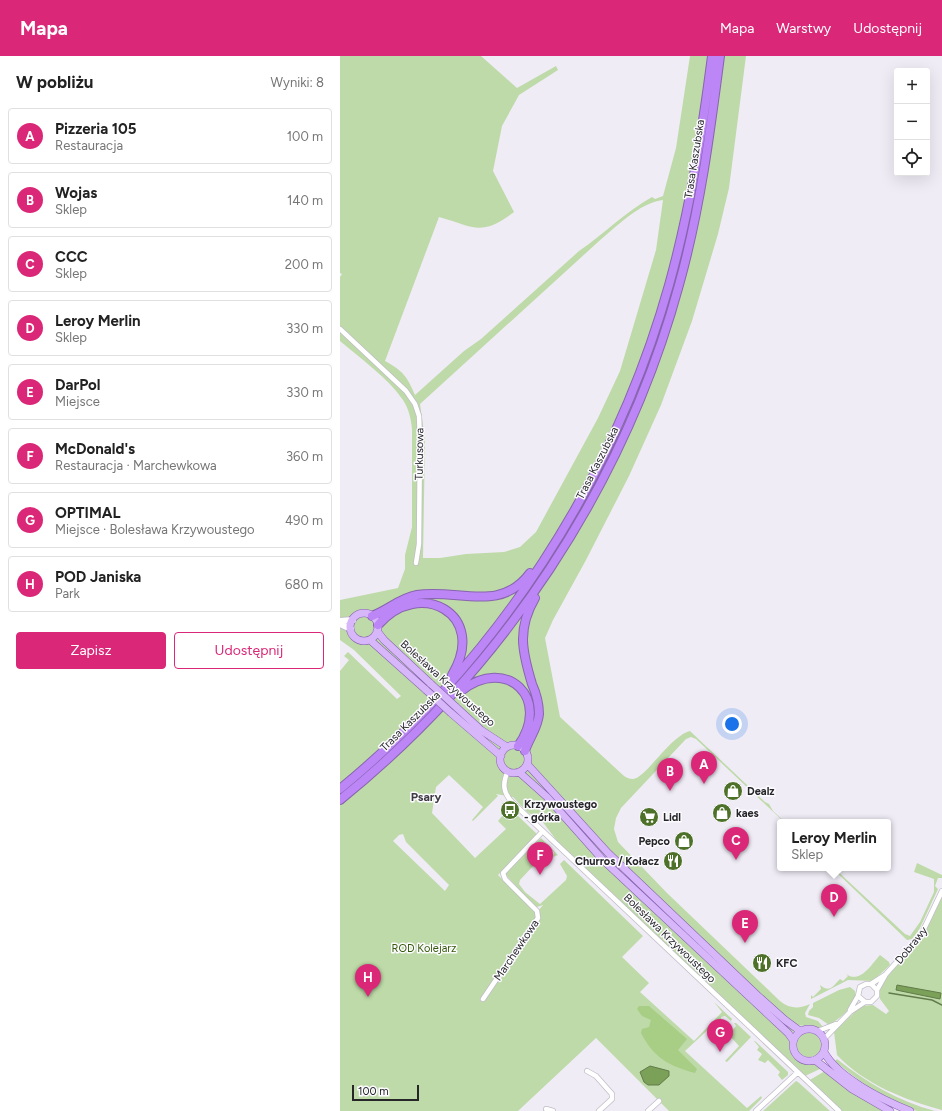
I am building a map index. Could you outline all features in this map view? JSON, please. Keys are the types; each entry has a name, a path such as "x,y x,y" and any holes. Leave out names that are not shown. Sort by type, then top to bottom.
{"highway":[{"name":"Trasa Kaszubska","path":"340,789 382,753 442,692 498,626 550,552 583,496 606,452 631,394 655,332 675,264 688,208 701,135 712,56"},
{"name":"Trasa Kaszubska","path":"340,800 390,757 441,706 501,637 548,572 576,527 610,464 637,406 660,348 679,287 694,224 708,148 720,56"},
{"path":"372,616 401,600 419,594 486,597 502,594 522,583 550,552"},
{"path":"525,751 537,726 539,714 537,700 523,652 523,632 526,616 548,572"},
{"path":"378,628 397,610 415,603 432,604 452,616 462,633 463,651 459,662 442,692"},
{"path":"441,706 470,684 481,679 494,677 511,682 524,694 530,712 528,727 518,746"}],"main road":[{"path":"340,621 353,620 361,614 372,616 378,628 370,640 358,639 353,635 351,629 353,620"},
{"path":"340,624 351,629"},
{"name":"Bolesława Krzywoustego","path":"378,628 384,640 431,684 481,730 507,747"},
{"name":"Bolesława Krzywoustego","path":"370,640 501,756"},
{"path":"519,772 527,764 528,757 525,751 518,746 507,747 501,756 502,765 508,771 519,772 547,798 602,859 788,1033 793,1040 793,1050 799,1058 808,1061 816,1060 824,1052"},
{"path":"527,764 608,853 757,995 800,1031"},
{"path":"793,1040 800,1031 809,1028 818,1031 824,1039 824,1052 831,1061 856,1082 883,1099 910,1111"},
{"path":"816,1060 852,1089 890,1111"}],"street":[{"name":"Turkusowa","path":"340,329 406,391 417,410 420,439 419,544 416,563"},
{"name":"Bolesława Krzywoustego","path":"508,771 504,785 507,796 542,832 839,1111"},
{"name":"Marchewkowa","path":"482,999 538,918 537,911 505,879 504,873 542,832"},
{"name":"Dobrawy","path":"837,1023 864,1002 874,1000 877,996 877,990 886,974 921,935 942,891"},
{"name":"Dobrawy","path":"850,1012 858,996 860,987 866,984 871,984 886,974"},
{"path":"871,984 877,990"},
{"path":"858,996 864,1002"},
{"path":"818,1031 837,1023"},
{"path":"824,1039 837,1023"},
{"path":"587,1071 596,1076 612,1094 612,1099 599,1111"},
{"path":"756,1111 797,1073"},
{"path":"648,1111 659,1101"},
{"path":"546,1109 553,1111"}],"green space":[{"name":"ROD Kolejarz","path":"340,56 481,56 517,88 556,66 558,70 519,95 502,126 493,171 514,212 493,225 476,228 439,217 385,361 404,375 415,395 464,351 481,339 579,251 642,203 652,197 655,199 663,196 676,148 690,56 746,56 729,188 718,234 692,321 661,405 629,476 545,638 560,717 624,776 633,779 638,777 645,772 674,740 682,734 690,731 765,802 769,804 773,811 782,819 781,819 696,739 691,737 686,739 621,808 616,818 614,829 618,842 667,893 780,1001 791,1007 802,1007 810,1004 805,1013 806,1017 818,1021 824,1028 796,1025 759,993 550,794 606,855 794,1031 792,1033 545,799 600,861 787,1035 791,1054 797,1061 822,1068 805,1076 556,842 557,841 542,821 527,812 513,797 496,794 498,796 473,821 472,820 483,807 449,775 436,787 432,813 475,858 506,829 498,821 509,808 499,798 537,834 498,875 536,913 536,918 480,1000 483,1002 538,921 538,911 543,905 537,907 533,905 505,874 541,838 558,855 553,857 554,852 549,849 520,880 519,884 525,892 540,904 566,880 567,876 560,864 564,860 643,936 622,957 649,983 640,992 694,1041 722,1012 714,1002 732,1019 731,1021 725,1016 721,1017 722,1028 718,1030 713,1025 685,1051 747,1108 761,1096 762,1098 749,1111 669,1111 596,1038 518,1111 340,1111 340,671 349,660 344,656 348,652 397,699 401,696 354,650 340,640 340,600 398,588 405,569 405,555 412,527 412,429 407,407 397,392 389,384 340,341 340,277 342,274 340,273","holes":["663,200 656,250 620,371 598,418 536,532 520,547 504,552 466,554 440,558 423,558 425,439 420,404 628,216 645,206","403,834 406,842 449,885 445,891 393,841 399,835"]},
{"path":"917,863 942,875 942,878 938,878 935,886 938,889 919,930 912,939 907,940 835,871 837,871 905,934 910,936 920,922 934,892 934,879 914,872"},
{"path":"942,897 942,1110 900,1096 872,1083 837,1055 834,1032 861,1006 873,1005 886,1014 889,1011 880,999 879,989 887,977 923,936"},
{"path":"880,955 889,962 890,965 873,981 848,980 811,999 811,995 813,997 821,989 820,985 826,989 829,989 833,987 840,979 843,981 848,976 846,974 856,977 861,975"},
{"path":"850,987 855,991 854,1002 843,1015 829,1025 819,1018 808,1015 809,1011 813,1007 813,1003 839,990"},
{"path":"734,1023 736,1023 751,1037 727,1062 725,1061 739,1046 730,1036 732,1034 731,1032 736,1026"},
{"path":"809,1033 818,1036 821,1045 818,1054 809,1057 800,1054 797,1045 800,1036"},
{"path":"754,1041 788,1072 788,1075 782,1080 778,1075 780,1072 768,1060 765,1063 758,1060 762,1054 757,1050 759,1047"},
{"path":"837,1059 860,1076 883,1090 908,1102 935,1111 917,1111 896,1103 853,1075 835,1061"},
{"path":"825,1071 856,1095 884,1111 842,1111 808,1081"},
{"path":"796,1081 798,1082 830,1111 763,1111"}],"shaded area":[{"path":"897,985 941,993 940,999 896,990"},
{"path":"639,1006 649,1006 687,1039 678,1050 697,1069 695,1073 670,1064 651,1049 641,1033 642,1029 649,1027 651,1020 642,1016 637,1009"},
{"path":"650,1066 669,1071 669,1076 659,1085 648,1085 644,1082 640,1072"}],"waterway":[{"path":"889,993 932,1000 942,1005"}],"place":[{"name":"Pizzeria 105","path":"704,784"},
{"name":"Wojas","path":"670,791"},
{"name":"Dealz","path":"733,791"},
{"name":"Krzywoustego - górka","path":"510,810"},
{"name":"kaes","path":"722,813"},
{"name":"Lidl","path":"649,817"},
{"name":"Pepco","path":"684,841"},
{"name":"CCC","path":"736,860"},
{"name":"Churros / Kołacz","path":"673,861"},
{"name":"McDonald's","path":"540,875"},
{"name":"Leroy Merlin","path":"834,917"},
{"name":"DarPol","path":"745,943"},
{"name":"KFC","path":"762,963"},
{"name":"POD Janiska","path":"368,997"},
{"name":"OPTIMAL","path":"720,1052"}],"district":[{"name":"Psary","path":"426,797"}]}
